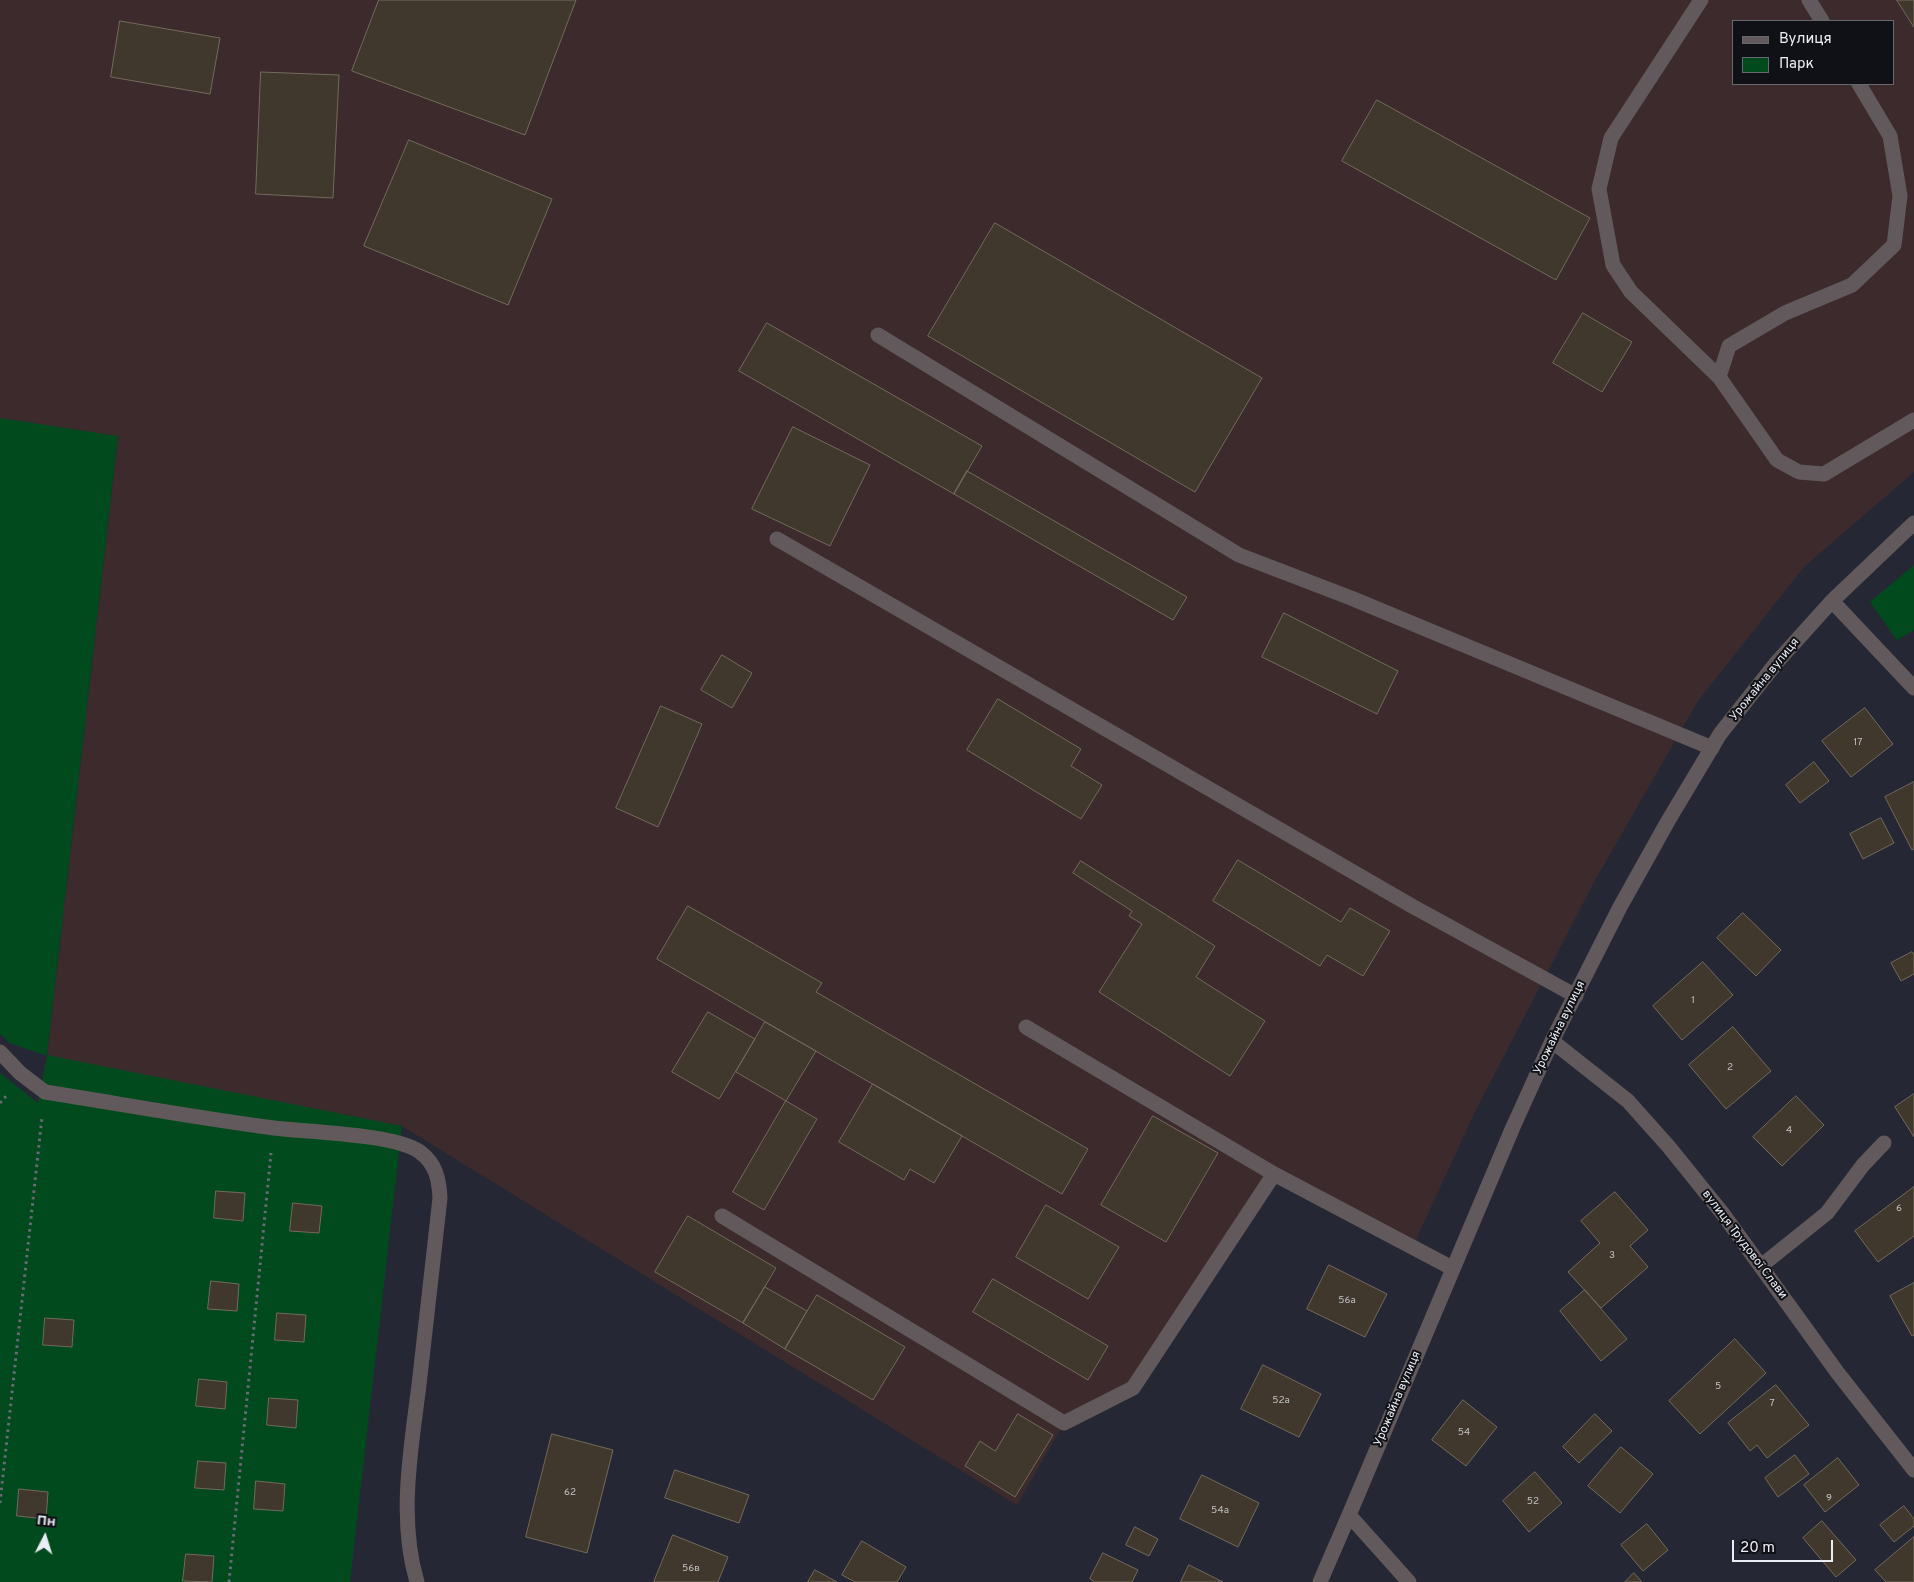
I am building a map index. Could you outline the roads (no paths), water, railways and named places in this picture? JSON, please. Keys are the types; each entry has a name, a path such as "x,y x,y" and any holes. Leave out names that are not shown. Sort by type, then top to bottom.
{"street":[{"path":"1701,0 1611,138 1599,189 1613,266 1631,292 1719,377 1777,460 1799,472 1824,474 1914,420"},
{"path":"1809,0 1821,20"},
{"path":"1719,377 1729,346 1785,313 1852,285 1894,245 1900,196 1890,136 1860,85"},
{"path":"878,335 1239,555 1351,598 1712,748"},
{"name":"Урожайна вулиця","path":"1320,1582 1452,1268 1552,1041 1620,908 1668,821 1720,734 1776,662 1832,601 1914,523"},
{"path":"777,538 1412,906 1576,996"},
{"path":"1832,601 1914,688"},
{"path":"1026,1027 1274,1174 1452,1268"},
{"name":"вулиця Трудової Слави","path":"1552,1041 1628,1101 1670,1147 1761,1266 1837,1372 1914,1470"},
{"path":"0,1052 20,1073 45,1092 274,1128 394,1141 419,1151 434,1165 439,1180 440,1198 410,1465 408,1528 413,1568 418,1582"},
{"path":"1761,1266 1827,1214 1863,1165 1884,1143"},
{"path":"722,1216 1064,1423 1133,1388 1274,1174"},
{"path":"1349,1515 1409,1582"}]}
